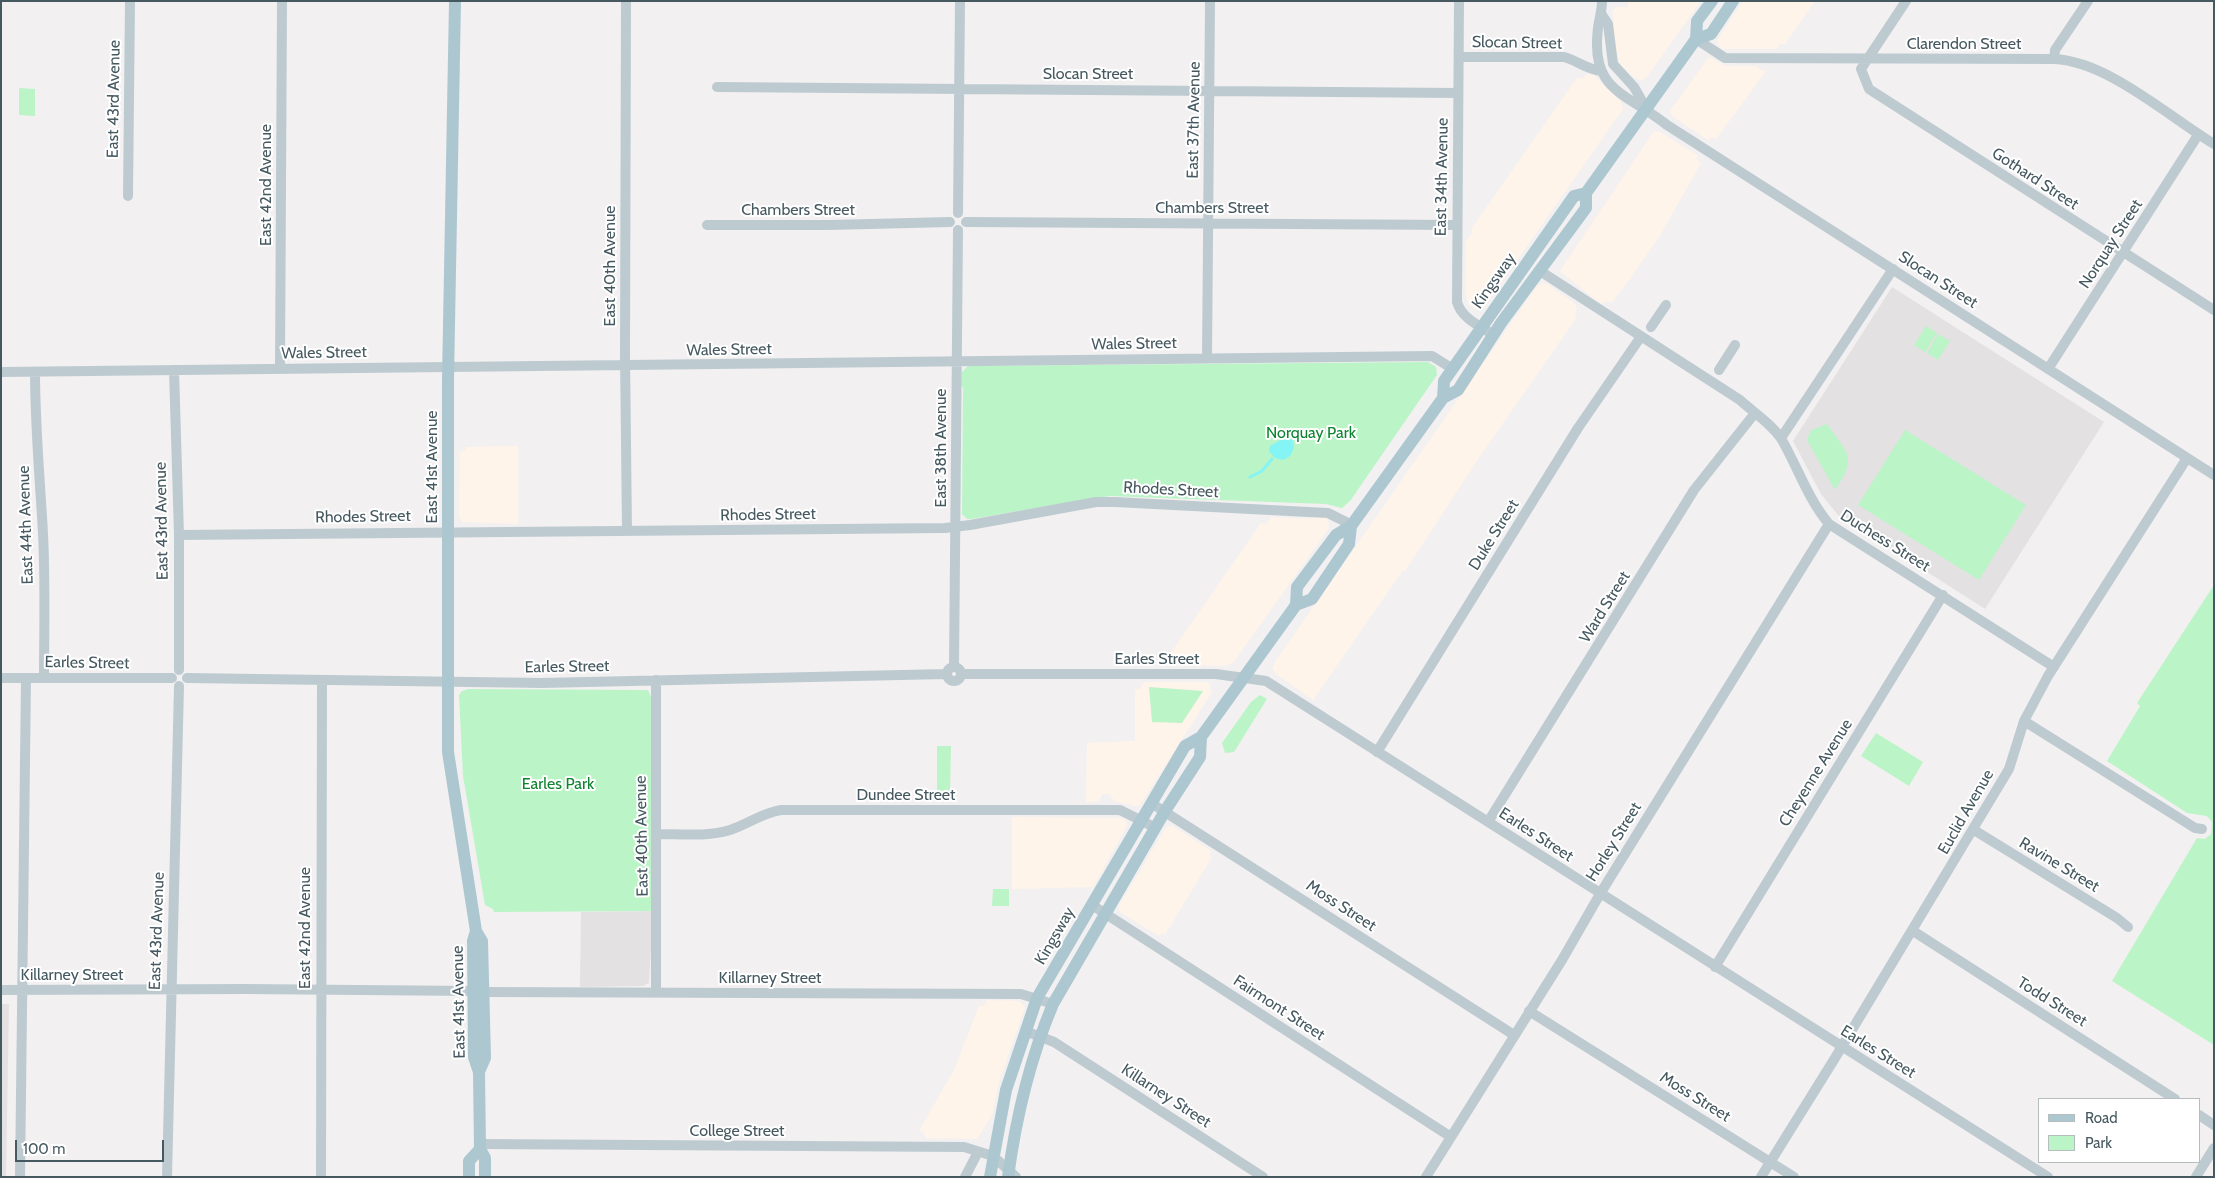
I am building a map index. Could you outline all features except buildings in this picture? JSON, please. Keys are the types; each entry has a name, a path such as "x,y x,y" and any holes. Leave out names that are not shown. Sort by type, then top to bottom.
{"main road":[{"name":"East 41st Avenue","path":"455,1 448,368 448,752 476,931 482,940 479,991 485,1058 480,1072 480,1146 485,1158 486,1177"},
{"name":"Kingsway","path":"990,1177 1006,1090 1037,998 1185,746 1201,737 1244,678 1296,605 1297,587 1336,535 1351,526 1443,398 1458,390 1494,335 1586,208 1586,193 1696,39 1697,22 1712,1"},
{"name":"Kingsway","path":"1696,39 1711,34 1733,1"},
{"name":"Kingsway","path":"1443,398 1444,381 1574,196 1586,193"},
{"name":"Kingsway","path":"1296,605 1312,599 1349,544 1351,526"},
{"name":"Kingsway","path":"1011,1175 1023,1092 1040,1036 1054,1004 1105,913 1200,757 1201,737"},
{"name":"East 41st Avenue","path":"469,1177 469,1161 480,1146"}],"street":[{"name":"East 43rd Avenue","path":"128,196 130,1"},
{"name":"East 42nd Avenue","path":"280,369 282,1"},
{"name":"East 40th Avenue","path":"626,1 625,366 627,531"},
{"path":"958,213 960,1"},
{"name":"East 37th Avenue","path":"1207,358 1210,1"},
{"name":"East 34th Avenue","path":"1459,1 1458,306 1467,317 1494,335"},
{"path":"1601,71 1598,56 1598,26 1602,16 1602,1"},
{"path":"1866,59 1906,1"},
{"path":"2054,59 2054,50 2088,1"},
{"name":"Slocan Street","path":"1602,16 1608,24 1613,64 1634,87 1647,109"},
{"name":"Clarendon Street","path":"1696,39 1725,58 2054,59 2077,62 2104,73 2214,144"},
{"name":"Slocan Street","path":"1459,57 1564,57 1576,60 1587,69 1601,71 1612,87 1626,99 1647,109 1666,124 2214,475"},
{"name":"Gothard Street","path":"1866,59 1861,69 1869,89 2214,310"},
{"name":"Slocan Street","path":"717,87 1458,93"},
{"name":"Norquay Street","path":"2048,369 2198,134"},
{"path":"958,213 965,217 966,222 963,228 958,230 953,228 950,222 951,216 958,213"},
{"name":"Chambers Street","path":"707,225 829,226 950,222"},
{"name":"Chambers Street","path":"966,222 1457,224"},
{"name":"East 38th Avenue","path":"954,671 958,230"},
{"path":"1781,438 1893,270"},
{"name":"Duchess Street","path":"1540,271 1640,338 1733,396 1754,413 1781,438 1818,511 1829,524 2054,667"},
{"path":"1651,327 1666,305"},
{"name":"Duke Street","path":"1378,752 1578,428 1640,338"},
{"path":"1719,370 1735,345"},
{"name":"Wales Street","path":"1,372 1432,356 1453,369"},
{"name":"East 43rd Avenue","path":"174,370 179,535 179,670"},
{"name":"East 44th Avenue","path":"35,372 35,437 39,458 42,518 44,678"},
{"name":"Ward Street","path":"1488,822 1694,490 1754,413"},
{"name":"Euclid Avenue","path":"1761,1177 1974,830 2009,769 2024,721 2054,667 2187,458"},
{"name":"Rhodes Street","path":"179,535 955,527 1096,502 1328,513 1351,526"},
{"name":"Horley Street","path":"1426,1177 1829,524"},
{"name":"Cheyenne Avenue","path":"1715,967 1943,595"},
{"path":"179,670 184,672 187,678 184,684 175,682 173,674 179,670"},
{"name":"Earles Street","path":"187,678 448,682 656,680 954,671 1216,674 1266,682 2048,1177"},
{"name":"Earles Street","path":"1,678 175,682"},
{"path":"20,1177 26,678"},
{"name":"East 42nd Avenue","path":"321,1177 322,680"},
{"name":"East 40th Avenue","path":"656,680 656,992"},
{"name":"East 43rd Avenue","path":"167,1177 175,682"},
{"path":"2024,721 2195,828 2202,829"},
{"name":"Moss Street","path":"1151,803 1514,1035"},
{"name":"Dundee Street","path":"657,834 714,834 731,830 763,814 781,810 1120,810 1156,828"},
{"name":"Ravine Street","path":"1974,830 2117,918 2128,927"},
{"name":"Fairmont Street","path":"1092,905 1451,1137"},
{"name":"Todd Street","path":"1912,931 2173,1098"},
{"name":"Killarney Street","path":"1,990 1013,993 1054,1004"},
{"name":"Moss Street","path":"1529,1011 1794,1177"},
{"name":"Killarney Street","path":"1025,1031 1054,1042 1263,1177"},
{"path":"2200,1116 2214,1125"},
{"name":"College Street","path":"480,1146 964,1147 993,1156"},
{"path":"2196,1177 2214,1148"},
{"path":"965,1177 978,1152"},
{"path":"993,1156 1011,1175"}],"shaded area":[{"path":"1628,1 1701,1 1646,78 1641,80 1636,79 1620,65 1614,44 1613,11 1616,7 1628,7"},
{"path":"1743,1 1815,1 1785,44 1780,44 1776,49 1722,49 1718,45 1718,39"},
{"path":"1709,57 1726,66 1757,66 1761,70 1766,71 1716,139 1713,137 1708,140 1672,116 1670,111"},
{"path":"1588,74 1595,76 1621,102 1623,109 1485,306 1481,310 1475,309 1469,305 1466,297 1466,241 1472,233 1472,228 1577,78 1581,79"},
{"path":"1654,131 1660,132 1697,155 1697,160 1701,163 1659,237 1629,280 1611,303 1608,301 1601,304 1560,271"},
{"path":"1543,283 1549,285 1575,304 1577,308 1575,315 1577,317 1478,459 1405,571 1403,570 1313,700 1275,673 1272,669 1275,662 1537,286"},
{"path":"1892,287 2104,422 1985,609 1838,515 1821,494 1793,441"},
{"path":"518,446 518,524 462,522 459,516 460,453 466,447"},
{"path":"1316,516 1328,519 1329,528 1233,663 1225,666 1172,665 1170,661 1166,660 1261,523 1266,524 1271,517 1312,519"},
{"path":"1144,682 1205,682 1209,683 1212,692 1140,805 1136,806 1114,801 1110,794 1102,794 1099,801 1086,802 1087,743 1135,741 1135,689 1140,689"},
{"path":"1012,817 1121,818 1125,819 1127,826 1093,887 1012,889"},
{"path":"1167,826 1173,826 1211,851 1209,856 1212,857 1165,935 1162,933 1159,936 1120,912 1118,907"},
{"path":"653,911 649,983 643,986 580,987 581,912"},
{"path":"987,1000 1019,1001 1025,1007 999,1082 992,1115 977,1139 926,1138 923,1132 919,1131 955,1068 979,1006 984,1006"},
{"path":"1,1004 9,1004 6,1177 1,1177"}],"green space":[{"path":"19,88 35,89 35,116 19,115"},
{"path":"1926,326 1937,333 1925,352 1914,345"},
{"path":"1938,334 1950,341 1938,360 1927,353"},
{"name":"Norquay Park","path":"1428,362 1436,367 1437,375 1350,501 1342,508 1326,504 1110,496 971,519 967,519 962,514 963,388 961,385 962,372 968,366"},
{"path":"1827,424 1848,456 1846,470 1835,490 1807,440 1811,430"},
{"path":"1905,430 2026,505 1979,580 1858,505"},
{"path":"2214,585 2214,1045 2112,981 2197,838 2205,839 2211,834 2212,822 2207,816 2187,813 2107,761 2140,706 2137,703"},
{"path":"1149,687 1203,691 1182,723 1152,722"},
{"name":"Earles Park","path":"469,689 648,690 652,699 653,911 494,912 493,909 485,905 463,776 459,695 462,691"},
{"path":"1260,695 1267,699 1234,752 1225,753 1222,743 1251,702"},
{"path":"1876,733 1923,762 1909,786 1861,756"},
{"path":"937,746 951,746 950,794 937,794"},
{"path":"993,889 1009,889 1009,906 992,906"}],"water":[{"path":"1287,436 1293,441 1294,448 1290,456 1283,460 1275,458 1269,451 1270,446"}],"waterway":[{"path":"1250,477 1262,471 1272,459"}]}
